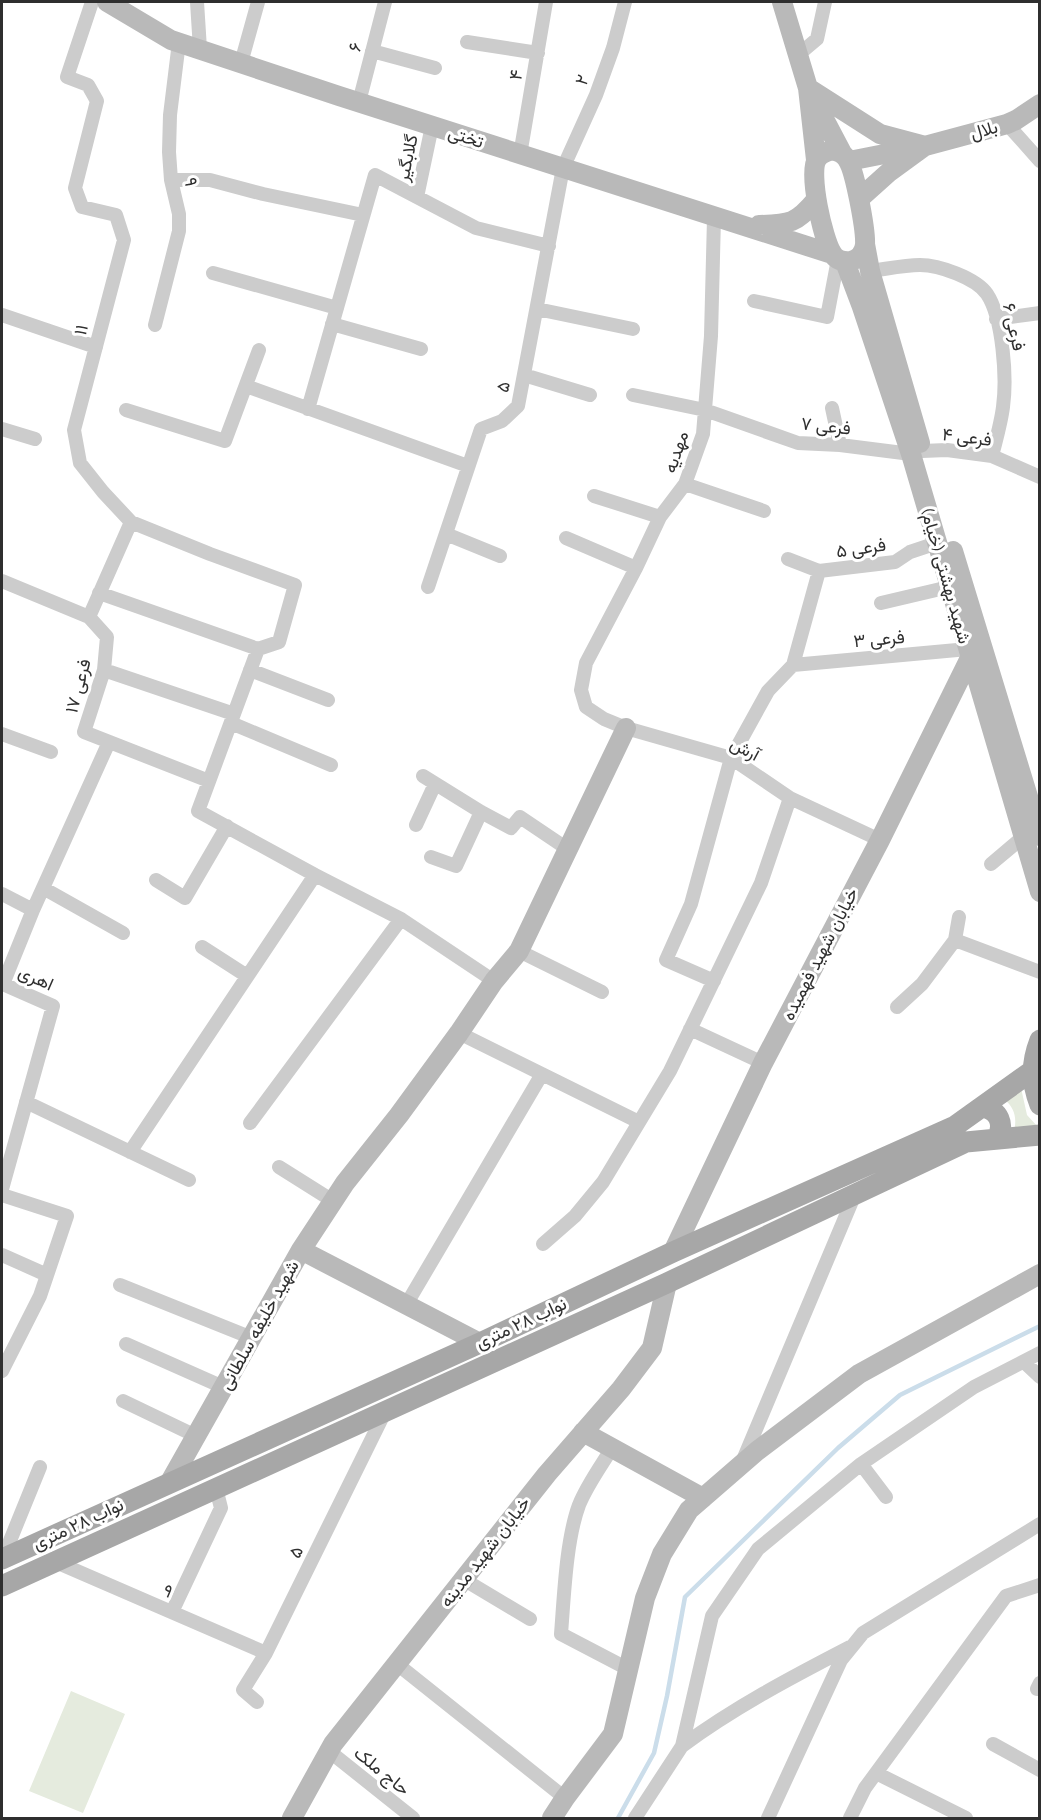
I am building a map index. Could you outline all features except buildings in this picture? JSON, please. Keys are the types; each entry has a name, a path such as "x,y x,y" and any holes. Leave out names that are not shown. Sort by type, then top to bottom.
{"main road":[{"path":"1040,1040 1035,1051 1032,1071 1035,1092 1040,1105"},
{"name":"نواب ۲۸ متری","path":"2,1558 955,1126 1032,1071"},
{"path":"982,1107 988,1108 998,1116 1001,1127 997,1139"},
{"name":"نواب ۲۸ متری","path":"2,1586 667,1283 966,1142 1040,1135"}],"street":[{"name":"۱۱","path":"92,2 67,77 88,85 97,100 75,188 82,207 116,215 124,240 74,430 80,463 130,522 295,585 279,642 258,649"},
{"name":"تختی","path":"107,2 179,42 838,258"},
{"path":"197,2 200,49"},
{"path":"240,63 258,2"},
{"name":"۶","path":"359,102 385,2"},
{"name":"۴","path":"520,155 546,2"},
{"name":"۲","path":"563,168 596,95 613,48 625,2"},
{"path":"782,2 808,88 816,160"},
{"path":"798,55 817,39 825,2"},
{"name":"۹","path":"155,325 179,231 179,214 171,180 170,114 179,42"},
{"path":"467,42 538,53"},
{"path":"372,51 435,68"},
{"path":"808,88 880,134 925,146"},
{"path":"808,88 845,157"},
{"name":"بلال","path":"816,160 823,153 832,150 845,157 925,146 1007,124 1040,104"},
{"path":"1007,124 1040,161"},
{"name":"گلابگیر","path":"417,197 432,126"},
{"path":"859,199 888,173 925,146"},
{"name":"شهید بهشتی (خیام)","path":"845,157 859,199 870,271 937,543 983,700 1031,836"},
{"name":"شهید بهشتی (خیام)","path":"816,160 814,167 816,200 822,225 862,307 916,453 1031,836 1040,892"},
{"name":"۵","path":"428,587 481,429 502,421 518,406 563,168"},
{"path":"308,409 375,175 476,228 549,246"},
{"path":"171,180 210,180 263,194 363,215"},
{"path":"742,225 786,224 804,214 816,200"},
{"name":"مهدیه","path":"586,707 581,690 586,663 660,517 685,484 703,434 711,336 714,218"},
{"path":"754,301 827,317 838,258 855,260 862,254 865,244"},
{"name":"فرعی ۶","path":"870,271 921,265 949,271 971,280 987,293 999,328 1004,362 1003,406 992,456"},
{"path":"213,273 337,308"},
{"path":"537,309 633,329"},
{"path":"996,319 1040,313"},
{"path":"2,315 96,347"},
{"path":"332,324 421,349"},
{"path":"126,410 225,441 259,350"},
{"path":"524,375 590,395"},
{"path":"246,386 468,466"},
{"name":"فرعی ۷","path":"633,395 705,410 798,443 916,453"},
{"path":"832,408 840,445"},
{"path":"2,429 35,440"},
{"name":"فرعی ۴","path":"916,453 947,450 992,456 1040,477"},
{"path":"685,484 764,511"},
{"path":"594,496 660,517"},
{"path":"2,581 89,617 130,522"},
{"path":"446,534 500,556"},
{"path":"566,538 636,568"},
{"name":"فرعی ۵","path":"788,559 819,571 895,562 910,552 937,543"},
{"path":"714,981 666,960 691,904 731,758 768,691 793,665 819,571"},
{"path":"881,603 950,587"},
{"path":"99,593 258,649 198,811 401,919 494,981"},
{"name":"فرعی ۱۷","path":"89,617 107,637 104,670 84,732 209,782"},
{"name":"فرعی ۳","path":"793,665 969,653"},
{"name":"خیابان شهید فهمیده","path":"673,1252 763,1063 880,840 946,706 969,653"},
{"path":"104,670 232,718 331,765"},
{"path":"250,670 328,700"},
{"path":"946,706 962,697 969,696 983,700"},
{"name":"آرش","path":"586,707 604,719 626,728 731,758 790,798 880,840"},
{"path":"301,1250 345,1183 399,1115 494,981 519,951 626,728"},
{"path":"2,734 51,752"},
{"name":"اهری","path":"2,1189 53,1006 2,987 33,910 109,742"},
{"path":"423,776 511,828 520,817 569,850"},
{"path":"416,825 435,784"},
{"path":"543,1244 575,1216 603,1182 670,1071 761,882 790,798"},
{"path":"431,857 456,866 481,812"},
{"path":"156,880 185,898 227,826"},
{"path":"991,864 1031,836"},
{"path":"130,1152 315,875"},
{"path":"43,888 123,933"},
{"path":"2,894 33,910"},
{"path":"897,1007 922,984 955,940 959,917"},
{"path":"250,1123 401,919"},
{"path":"955,940 1040,972"},
{"path":"202,947 247,976"},
{"path":"519,951 602,992"},
{"path":"690,1029 763,1063"},
{"path":"459,1033 639,1122"},
{"path":"406,1305 542,1074"},
{"path":"26,1102 189,1180"},
{"path":"279,1167 333,1201"},
{"path":"741,1465 855,1194"},
{"path":"2,1195 67,1216 40,1296 2,1371"},
{"name":"شهید خلیفه سلطانی","path":"170,1482 301,1250 480,1343"},
{"path":"2,1255 47,1275"},
{"path":"552,1818 613,1734 645,1598 662,1554 689,1510 741,1465 859,1374 1040,1274"},
{"name":"خیابان شهید مدینه","path":"292,1818 329,1751 547,1474 621,1389 652,1348 667,1283"},
{"path":"120,1285 252,1338"},
{"path":"126,1344 224,1387"},
{"path":"635,1818 682,1746 712,1616 758,1549 861,1464 974,1387 1040,1353"},
{"path":"1024,1362 1040,1377"},
{"path":"123,1401 196,1436"},
{"name":"۵","path":"257,1702 243,1690 266,1653 385,1412"},
{"path":"583,1432 703,1498"},
{"path":"612,1448 579,1504 573,1528 561,1634 627,1669"},
{"path":"861,1464 886,1497"},
{"path":"2,1558 40,1467"},
{"path":"172,1612 221,1508 216,1488"},
{"path":"768,1818 841,1660 863,1633 1040,1524"},
{"name":"۹","path":"56,1562 266,1653"},
{"path":"464,1579 530,1619"},
{"path":"850,1818 865,1788 1006,1596 1040,1585"},
{"path":"682,1746 712,1724 786,1680 854,1644"},
{"path":"397,1664 565,1798"},
{"path":"993,1744 1040,1770"},
{"name":"حاج ملک","path":"329,1751 413,1818"},
{"path":"876,1773 966,1818"}],"shaded area":[{"path":"1021,1088 1027,1115 1038,1127 1014,1132 1014,1114 1011,1106 1004,1099"},
{"path":"71,1691 125,1714 83,1813 29,1791"}],"waterway":[{"path":"618,1818 654,1753 685,1597 838,1448 900,1395 1040,1326"}]}
